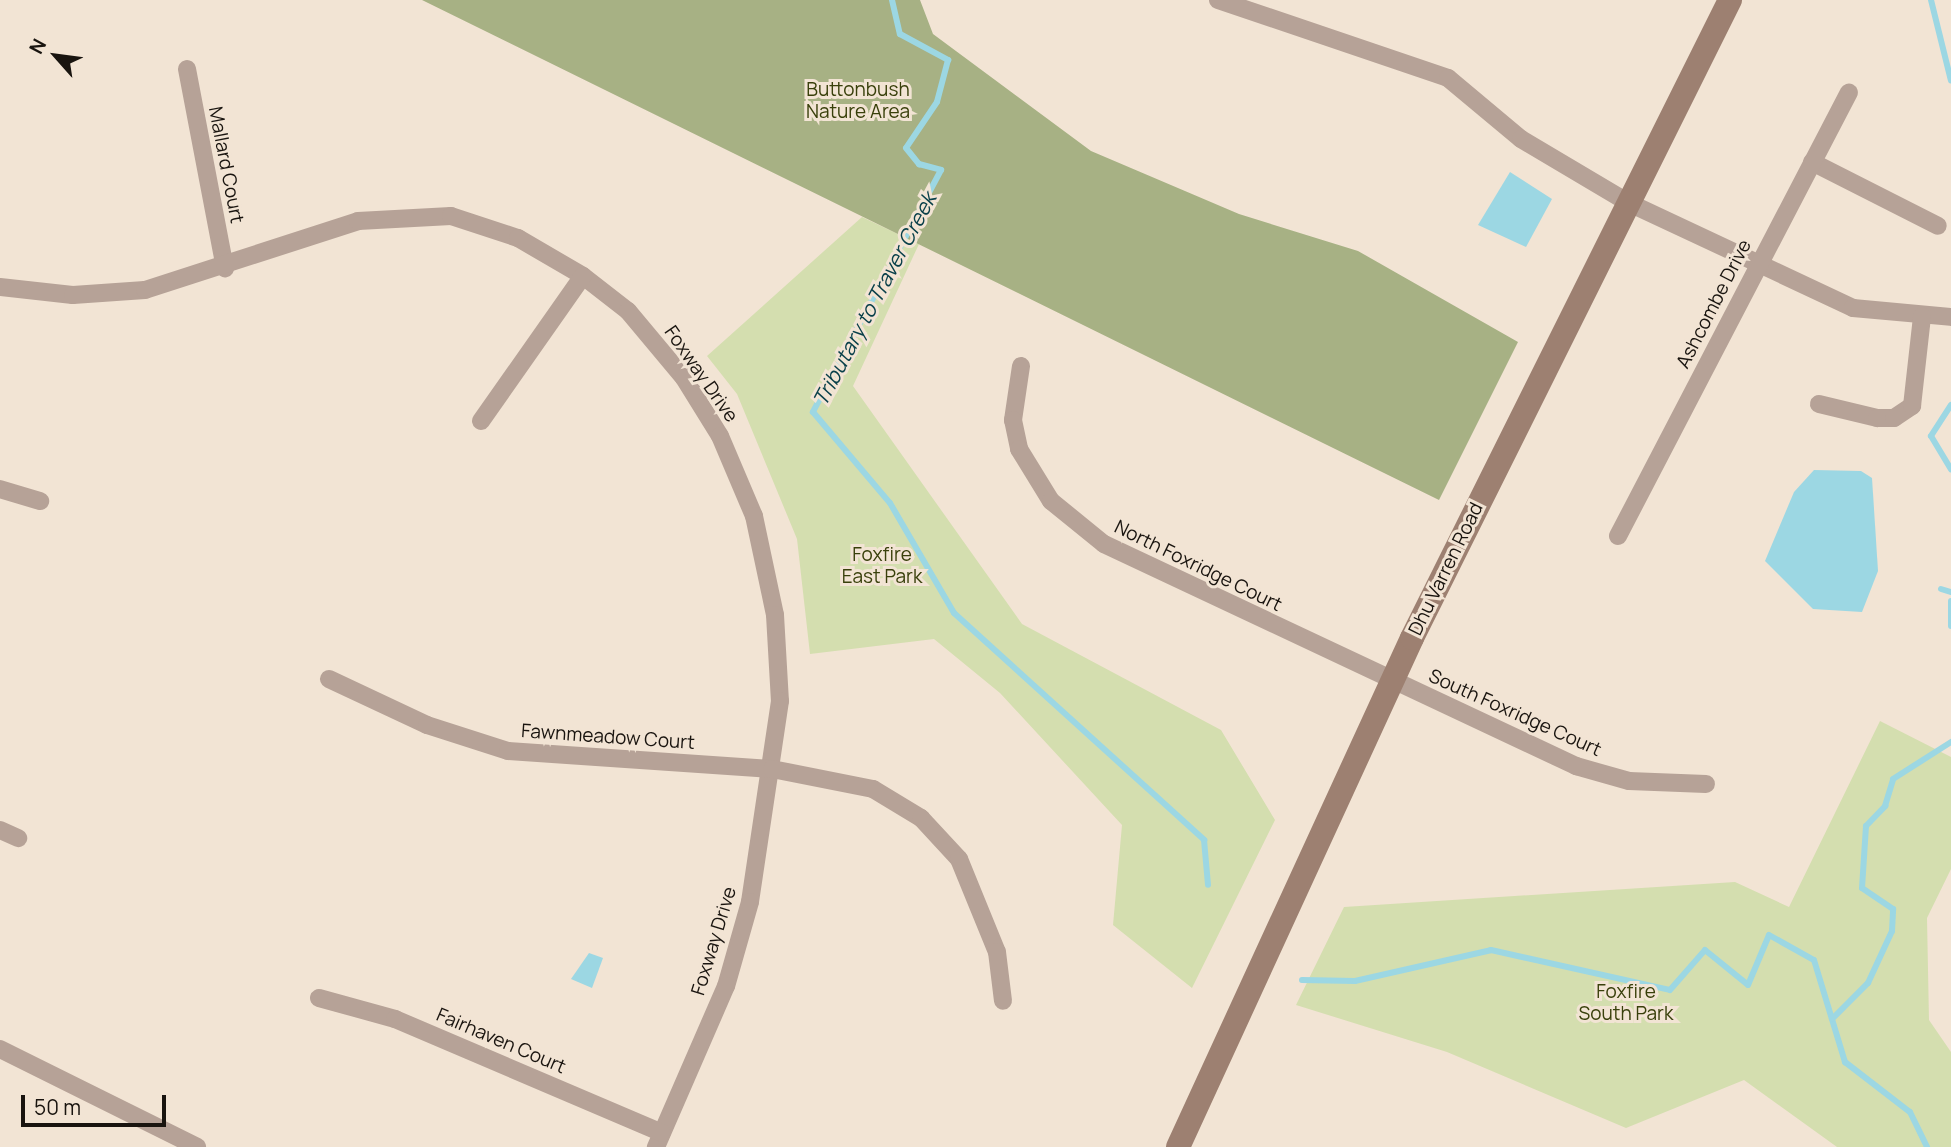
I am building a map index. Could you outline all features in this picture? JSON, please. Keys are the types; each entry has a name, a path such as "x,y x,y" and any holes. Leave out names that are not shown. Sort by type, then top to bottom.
{"main road":[{"name":"Dhu Varren Road","path":"1178,1147 1392,681 1627,202 1730,0"}],"street":[{"path":"1218,0 1448,78 1521,139 1627,202 1853,308 1922,317 1951,317"},
{"name":"Mallard Court","path":"187,69 225,268"},
{"name":"Ashcombe Drive","path":"1618,536 1849,93"},
{"path":"1812,162 1938,226"},
{"name":"Foxway Drive","path":"0,287 54,295 121,293 225,268 342,225 425,215 496,229 583,276 628,311 684,378 747,493 767,561 778,643 772,769 750,902 726,986 659,1140"},
{"path":"481,421 583,276"},
{"path":"1819,404 1877,418 1894,418 1912,406 1922,317"},
{"name":"North Foxridge Court","path":"1021,366 1013,420 1018,449 1051,501 1078,527 1138,562 1392,681"},
{"path":"0,489 40,501"},
{"name":"Fawnmeadow Court","path":"329,679 436,729 508,751 772,769 853,781 894,799 932,828 960,859 980,898 998,952 1003,1001"},
{"name":"South Foxridge Court","path":"1392,681 1594,773 1706,784"},
{"path":"0,830 18,838"},
{"name":"Fairhaven Court","path":"319,998 394,1019 659,1140"},
{"path":"0,1049 197,1147"}],"green space":[{"name":"Buttonbush Nature Area","path":"422,0 920,0 933,34 1091,151 1239,214 1358,251 1518,342 1439,500"},
{"name":"Foxfire East Park","path":"862,217 919,244 853,386 1022,624 1221,730 1275,820 1192,988 1113,925 1122,825 1000,693 934,639 810,654 797,539 737,394 707,356"},
{"name":"Foxfire South Park","path":"1880,721 1951,757 1951,869 1927,918 1929,1020 1951,1052 1951,1147 1837,1147 1744,1080 1626,1128 1447,1052 1296,1005 1344,907 1735,882 1789,907"}],"water":[{"path":"1510,172 1552,199 1526,247 1478,225"},
{"path":"1814,470 1861,471 1872,478 1878,571 1862,612 1813,609 1765,561 1794,492"},
{"path":"589,953 603,958 592,988 571,979"}],"waterway":[{"name":"Tributary to Traver Creek","path":"892,0 900,34 948,60 937,102 906,148 919,164 941,170 813,412 890,503 954,613 1204,840 1208,885"},
{"path":"1931,0 1951,81"},
{"path":"1951,405 1931,436 1951,469"},
{"path":"1941,589 1951,592"},
{"path":"1951,601 1951,626"},
{"path":"1832,1019 1868,983 1892,931 1893,909 1862,888 1866,826 1885,806 1893,779 1951,742"},
{"name":"Tributary to Traver Creek","path":"1302,980 1355,981 1491,950 1670,990 1705,950 1748,985 1769,935 1814,960 1845,1062 1910,1112 1927,1147"}]}
